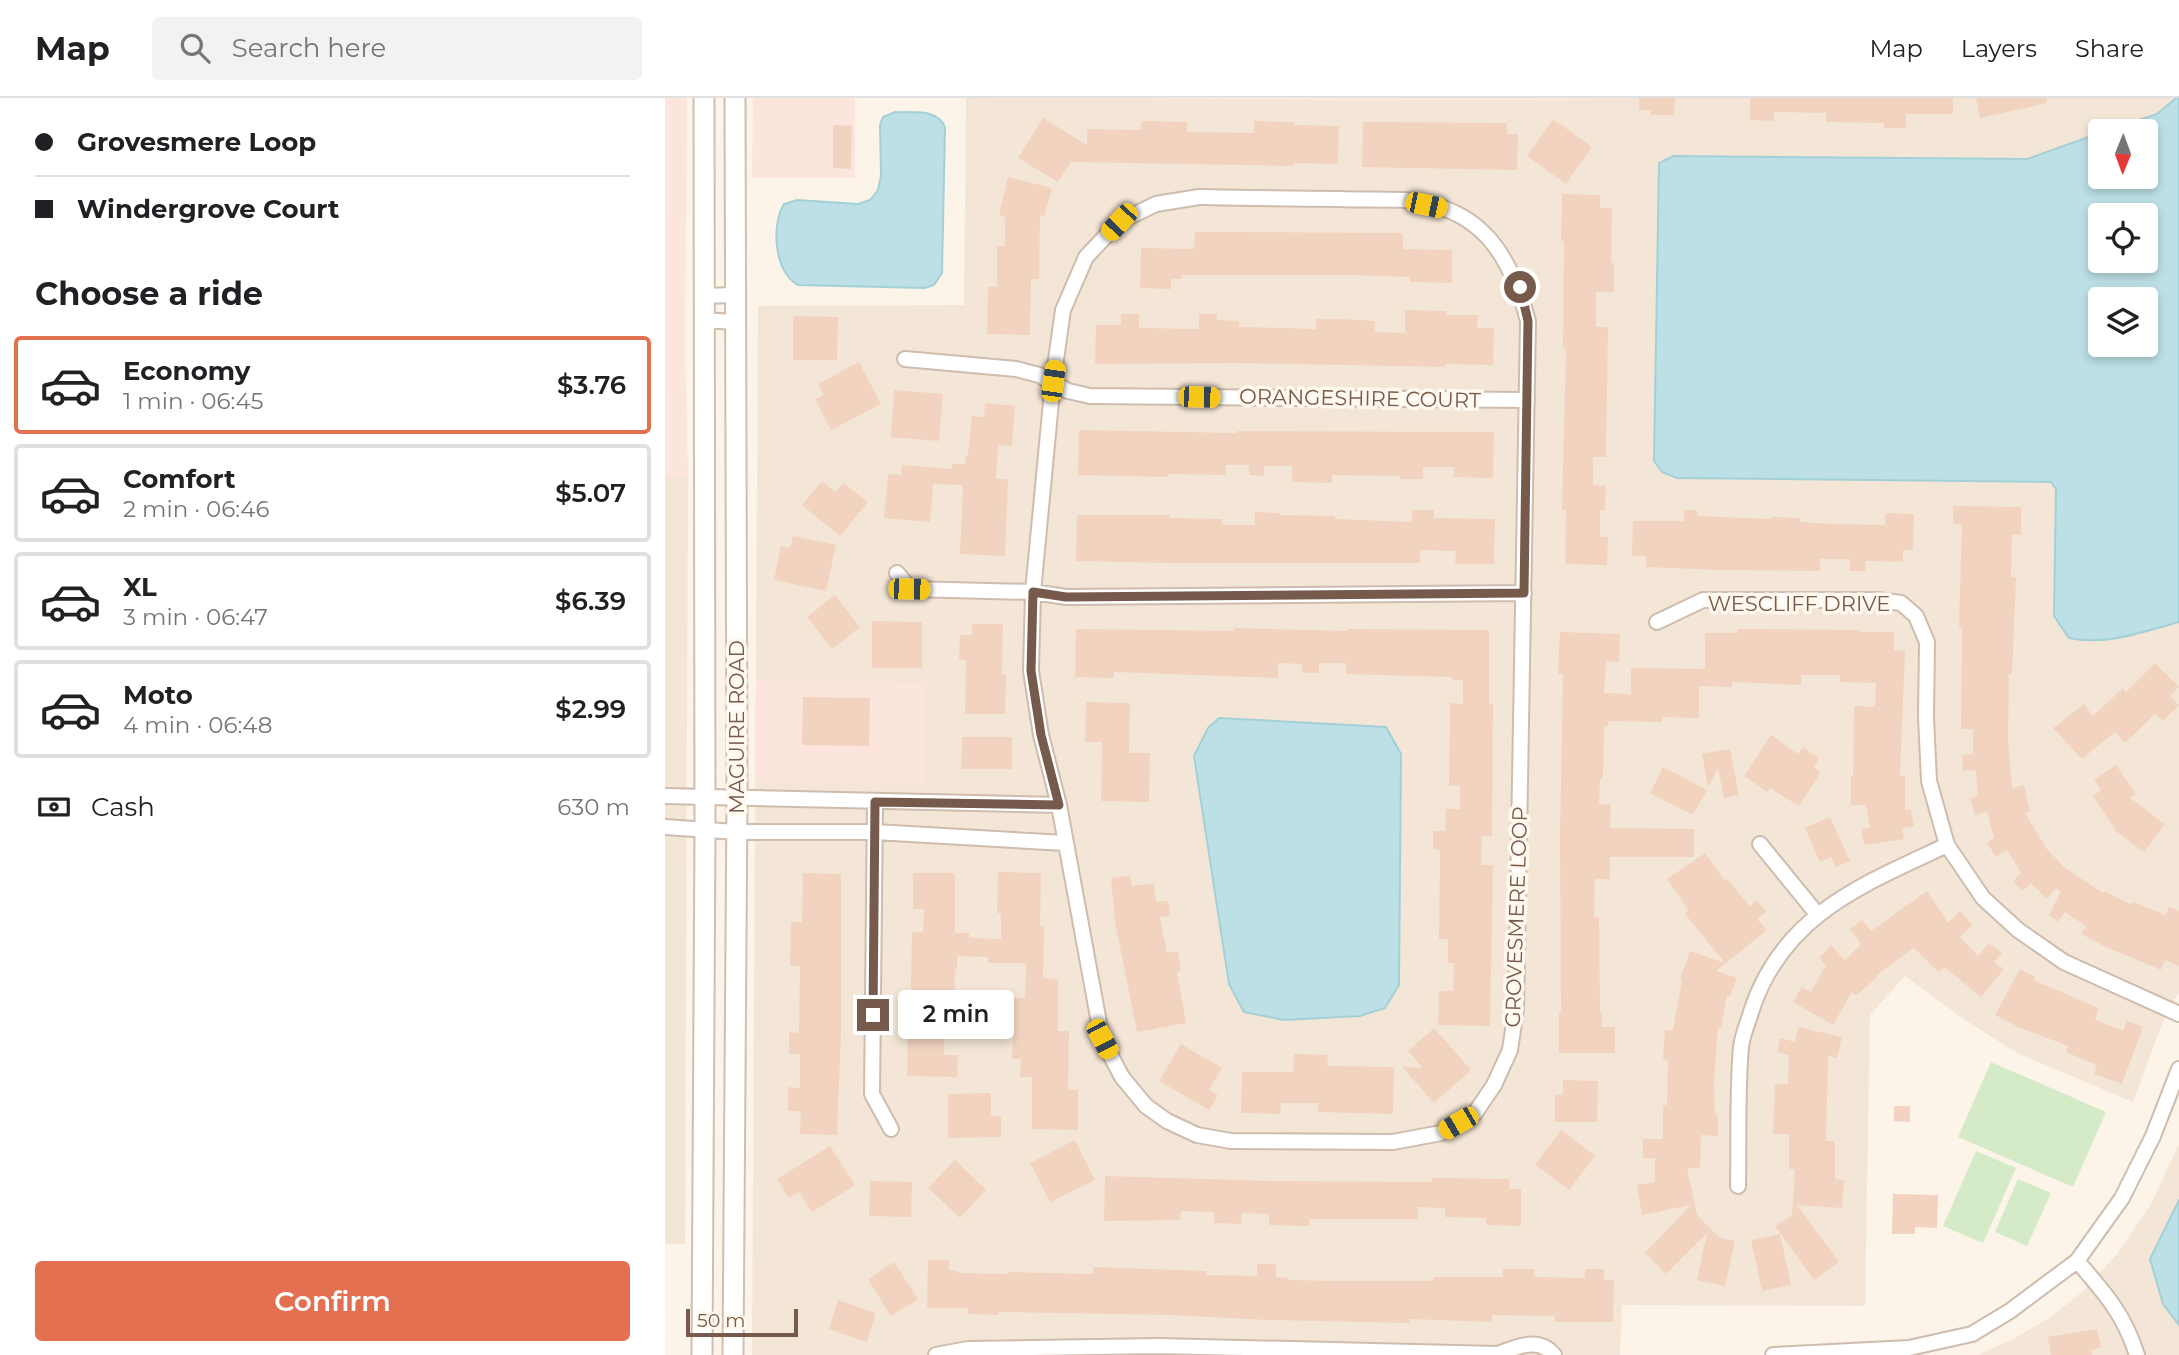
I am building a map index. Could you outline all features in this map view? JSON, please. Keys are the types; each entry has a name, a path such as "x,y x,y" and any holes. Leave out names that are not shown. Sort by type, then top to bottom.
{"main road":[{"name":"MAGUIRE ROAD","path":"702,1355 705,830 704,98"},
{"name":"MAGUIRE ROAD","path":"733,1355 737,799 735,98"}],"street":[{"name":"GROVESMERE LOOP","path":"1199,197 1406,200 1446,209 1477,226 1502,253 1520,287 1528,321 1527,400 1516,1010 1510,1050 1494,1085 1475,1113 1441,1133 1393,1142 1231,1141 1197,1135 1167,1121 1146,1105 1122,1077 1102,1039 1059,805 1041,735 1031,671 1033,592 1053,381 1063,310 1086,257 1119,222 1156,204 1199,197"},
{"path":"703,296 735,295"},
{"path":"703,320 734,322"},
{"name":"ORANGESHIRE COURT","path":"905,359 1016,369 1053,381 1069,391 1090,396 1527,400"},
{"path":"897,573 909,589 1033,592 1066,597 1524,593"},
{"name":"WESCLIFF DRIVE","path":"1657,622 1703,600 1878,600 1901,603 1916,616 1927,642 1929,781 1947,845 1983,898 2018,930 2064,962 2179,1014"},
{"path":"665,796 1059,805"},
{"path":"875,802 872,1094 891,1129"},
{"path":"665,827 736,832 875,832 1065,843"},
{"path":"1760,844 1817,914"},
{"path":"1738,1186 1741,1045 1759,989 1782,949 1817,914 1878,878 1947,845"},
{"path":"1773,1355 1910,1352 1972,1334 2010,1311 2077,1261 2122,1198 2153,1136 2179,1069"},
{"path":"2077,1261 2111,1299 2129,1330 2137,1355"},
{"path":"936,1355 968,1349 1499,1354 1529,1344 1544,1345 1554,1355"}],"shaded area":[{"path":"665,98 687,98 685,345 688,477 665,477"},
{"path":"753,98 855,98 855,178 752,178"},
{"path":"966,98 2179,98 2179,992 2160,1029 2133,1102 2017,1053 1962,1018 1905,976 1870,1015 1865,1306 1622,1305 1620,1355 752,1355 758,306 964,305"},
{"path":"1275,98 1631,98 1631,100"},
{"path":"665,477 688,477 685,1244 665,1244"},
{"path":"756,680 926,682 925,785 755,783"},
{"path":"2179,1144 2179,1355 1978,1355 2049,1318 2081,1293 2117,1254 2150,1206"}],"green space":[{"path":"1991,1062 2106,1112 2073,1187 1958,1137"},
{"path":"1976,1151 2016,1168 1983,1243 1943,1226"},
{"path":"2018,1179 2051,1193 2027,1246 1995,1232"}],"water":[{"path":"2179,98 2179,622 2110,639 2069,638 2054,616 2056,489 2051,482 1677,478 1662,472 1654,461 1659,163 1673,156 2027,159 2088,137 2088,189 2158,189 2158,119 2142,119 2157,114"},
{"path":"895,112 931,114 942,122 945,128 942,273 934,285 925,288 798,285 784,270 777,248 777,224 784,204 797,200 858,204 870,200 878,190 881,176 880,125 883,117"},
{"path":"1219,718 1386,727 1401,754 1399,985 1385,1008 1360,1016 1284,1020 1244,1012 1229,984 1194,756 1208,728"},
{"path":"2179,1200 2179,1325 2163,1304 2150,1259"}],"building":[{"path":"1639,98 1675,98 1674,115 1651,115 1651,110 1639,110"},
{"path":"1750,98 1953,98 1953,114 1906,114 1906,128 1884,128 1884,123 1826,122 1826,113 1774,112 1774,121 1750,120"},
{"path":"1976,98 2046,98 2047,103 1980,118"},
{"path":"1043,118 1087,145 1087,129 1141,130 1141,121 1187,122 1187,132 1254,133 1254,121 1339,126 1338,164 1293,163 1293,166 1071,162 1058,182 1018,158"},
{"path":"1553,119 1592,147 1566,184 1527,156"},
{"path":"1363,122 1507,123 1507,134 1518,134 1517,170 1362,167"},
{"path":"833,125 852,126 851,169 833,168"},
{"path":"1008,177 1052,188 1044,217 1040,216 1039,279 1031,279 1030,335 987,334 988,287 997,287 997,246 1005,246 1005,217 999,215"},
{"path":"1562,194 1600,195 1600,208 1612,208 1611,263 1614,263 1614,292 1596,292 1596,327 1608,327 1606,457 1593,457 1593,485 1606,486 1605,510 1600,510 1600,537 1608,537 1607,565 1565,564 1566,510 1562,510 1566,348 1563,348"},
{"path":"1195,232 1403,233 1403,249 1452,250 1452,283 1410,282 1410,277 1355,275 1182,275 1182,279 1171,279 1171,289 1140,288 1141,248 1194,249"},
{"path":"1405,310 1446,311 1446,315 1478,315 1477,328 1494,328 1493,365 1445,364 1445,367 1238,363 1095,364 1096,325 1121,325 1121,314 1139,314 1139,328 1199,329 1199,314 1217,314 1217,320 1239,321 1239,327 1316,329 1316,319 1342,319 1375,321 1375,332 1405,333"},
{"path":"793,316 838,317 837,360 793,360"},
{"path":"859,362 881,404 831,430 815,399 824,395 818,384"},
{"path":"894,390 943,394 939,441 891,437"},
{"path":"985,403 1015,406 1012,446 998,445 996,479 1008,479 1005,556 960,554 963,485 933,484 930,522 884,518 888,474 901,475 902,465 952,469 952,464 965,464 972,416 984,417"},
{"path":"1079,430 1237,433 1494,432 1493,478 1453,477 1454,467 1423,467 1423,479 1332,475 1332,483 1292,482 1292,466 1264,466 1264,476 1249,475 1249,465 1226,465 1226,475 1078,475"},
{"path":"822,481 835,492 844,483 868,502 840,536 802,505"},
{"path":"1953,506 2021,507 2021,535 2012,535 2011,577 2016,577 2012,674 2009,674 2008,740 2012,788 2024,785 2030,812 2025,813 2046,848 2064,867 2103,893 2104,891 2132,905 2134,902 2165,915 2169,907 2179,911 2179,966 2165,960 2161,970 2104,946 2081,934 2086,926 2065,912 2058,922 2049,915 2061,892 2056,888 2047,899 2031,883 2023,891 2013,881 2021,873 2007,850 1996,857 1987,843 1994,838 1987,812 1975,815 1970,798 1978,796 1976,770 1963,771 1962,755 1973,754 1973,729 1961,729 1962,627 1959,627 1962,524 1953,524"},
{"path":"1412,510 1434,510 1434,518 1495,519 1494,564 1455,564 1456,551 1420,550 1420,563 1076,561 1077,515 1170,515 1170,518 1222,519 1222,525 1255,525 1255,512 1412,522"},
{"path":"1684,510 1697,510 1697,516 1800,518 1800,522 1885,525 1885,513 1914,514 1913,550 1903,550 1903,562 1866,561 1865,571 1850,571 1850,559 1820,559 1820,571 1719,570 1646,567 1646,556 1632,556 1633,521 1684,521"},
{"path":"793,536 836,545 826,591 774,580 781,546 790,548"},
{"path":"835,595 860,627 832,649 807,617"},
{"path":"872,621 922,622 922,668 872,668"},
{"path":"972,624 1003,624 1002,675 1006,675 1005,714 965,714 966,660 959,660 960,635 972,635"},
{"path":"1234,628 1347,631 1489,630 1489,704 1493,704 1492,836 1482,836 1481,865 1493,865 1490,1026 1438,1025 1439,991 1453,991 1454,963 1448,963 1448,939 1439,939 1440,850 1433,849 1433,831 1445,831 1446,809 1460,809 1460,786 1449,786 1450,703 1463,704 1463,680 1452,680 1452,677 1346,674 1346,663 1319,663 1319,673 1302,673 1302,664 1278,663 1278,678 1114,672 1114,678 1075,677 1076,629 1234,631"},
{"path":"1738,629 1894,632 1894,650 1905,651 1900,776 1905,776 1905,810 1911,809 1914,826 1902,828 1904,839 1864,845 1861,829 1870,828 1866,805 1851,805 1854,706 1875,707 1876,683 1840,682 1840,675 1801,675 1801,685 1732,682 1732,687 1699,686 1699,718 1662,717 1662,722 1608,721 1608,726 1604,726 1603,779 1600,779 1599,804 1611,805 1610,828 1694,829 1694,857 1610,857 1610,879 1595,879 1594,917 1599,917 1602,1027 1615,1027 1615,1053 1559,1053 1563,674 1558,674 1560,632 1620,634 1619,662 1606,661 1604,693 1631,694 1631,668 1705,669 1705,633 1738,633"},
{"path":"2155,663 2179,687 2170,696 2179,705 2163,721 2155,714 2125,743 2115,732 2082,759 2053,728 2084,704 2093,716 2123,688 2126,692"},
{"path":"803,697 870,698 869,746 802,745"},
{"path":"1086,702 1130,703 1129,753 1150,753 1149,802 1101,801 1102,742 1085,742"},
{"path":"1771,735 1798,754 1803,747 1819,758 1814,767 1821,772 1799,806 1770,788 1767,792 1744,776"},
{"path":"962,737 1012,737 1012,769 961,769"},
{"path":"1730,749 1739,795 1724,798 1718,768 1708,787 1702,754"},
{"path":"2116,765 2136,794 2130,798 2165,824 2144,852 2114,830 2093,796 2101,790 2094,780"},
{"path":"1663,767 1707,790 1693,815 1650,793"},
{"path":"1830,817 1850,861 1836,867 1831,857 1820,862 1805,828"},
{"path":"1705,853 1725,881 1727,879 1750,906 1757,900 1766,912 1757,919 1767,930 1716,971 1737,978 1730,997 1727,995 1721,1028 1718,1028 1714,1082 1718,1136 1701,1135 1700,1168 1687,1168 1697,1215 1720,1238 1735,1241 1725,1286 1697,1280 1707,1233 1666,1274 1645,1253 1691,1205 1642,1215 1637,1185 1655,1182 1655,1158 1643,1158 1643,1139 1663,1139 1663,1105 1667,1105 1668,1060 1663,1059 1665,1030 1673,1030 1682,980 1680,979 1690,951 1725,963 1685,914 1689,911 1667,879"},
{"path":"998,872 1041,873 1043,978 1058,979 1058,1031 1069,1031 1068,1090 1078,1090 1078,1130 1032,1129 1032,1077 1020,1077 1021,1059 1012,1059 1014,998 1025,998 1026,963 988,963 988,957 957,956 954,1022 944,1022 944,1055 958,1055 957,1077 907,1076 912,932 923,932 924,909 913,909 913,873 955,873 955,933 969,933 969,938 1001,939 1001,913 997,913"},
{"path":"803,873 841,874 841,1033 837,1135 800,1134 801,1111 788,1111 788,1087 800,1088 800,1054 789,1054 789,1032 799,1033 800,966 790,966 791,922 802,922"},
{"path":"1130,876 1132,886 1154,883 1156,902 1168,901 1170,916 1160,917 1167,953 1178,951 1181,971 1177,972 1186,1023 1137,1032 1115,922 1111,878"},
{"path":"1927,891 1948,923 1960,911 1973,925 1960,937 1978,956 1989,943 2002,953 1994,962 2004,969 1981,997 1944,967 1938,972 1914,948 1876,975 1877,977 1856,996 1852,992 1833,1025 1793,1002 1802,987 1811,992 1826,965 1819,958 1831,945 1845,960 1861,944 1850,929 1862,920 1871,931"},
{"path":"2020,969 2035,977 2033,980 2099,1008 2095,1020 2123,1031 2127,1021 2143,1027 2122,1084 2094,1074 2097,1065 2066,1052 2068,1046 1995,1015"},
{"path":"1798,1027 1842,1037 1837,1058 1828,1056 1826,1141 1835,1141 1835,1179 1844,1180 1842,1208 1797,1205 1839,1262 1814,1280 1775,1226 1792,1215 1795,1169 1789,1169 1789,1134 1773,1134 1775,1084 1788,1084 1789,1055 1777,1052 1780,1038 1795,1042"},
{"path":"1434,1028 1471,1070 1434,1103 1402,1067 1423,1068 1408,1051"},
{"path":"1181,1044 1222,1068 1209,1090 1218,1095 1209,1110 1159,1081"},
{"path":"1294,1054 1328,1055 1327,1066 1394,1067 1393,1114 1318,1112 1318,1103 1281,1103 1280,1114 1241,1113 1242,1072 1293,1072"},
{"path":"1563,1080 1598,1081 1597,1122 1555,1122 1555,1095 1563,1095"},
{"path":"991,1093 991,1116 1001,1116 1001,1137 948,1138 948,1094"},
{"path":"1894,1106 1910,1106 1910,1122 1894,1121"},
{"path":"1561,1130 1595,1156 1569,1190 1535,1165"},
{"path":"1075,1140 1095,1180 1050,1202 1030,1163"},
{"path":"830,1146 855,1185 812,1212 799,1192 789,1198 777,1179"},
{"path":"955,1160 986,1190 960,1218 928,1188"},
{"path":"1105,1176 1269,1181 1432,1182 1432,1178 1509,1179 1509,1189 1521,1189 1521,1226 1486,1225 1486,1218 1445,1217 1445,1208 1418,1207 1418,1219 1309,1219 1309,1226 1269,1225 1269,1214 1242,1213 1241,1224 1214,1223 1214,1212 1181,1211 1180,1220 1104,1221"},
{"path":"870,1181 912,1182 911,1217 869,1216"},
{"path":"1893,1194 1938,1195 1937,1228 1915,1227 1915,1234 1892,1234"},
{"path":"1780,1234 1791,1285 1762,1291 1751,1240"},
{"path":"928,1260 949,1260 949,1270 958,1273 1009,1274 1093,1274 1093,1267 1206,1271 1206,1275 1257,1276 1257,1264 1276,1264 1276,1277 1288,1280 1339,1281 1433,1281 1433,1277 1503,1277 1503,1269 1534,1269 1534,1277 1585,1278 1585,1269 1604,1269 1604,1280 1614,1280 1613,1322 1555,1322 1555,1316 1492,1315 1492,1322 1410,1319 1410,1323 1172,1315 998,1312 998,1315 968,1314 968,1308 927,1308"},
{"path":"894,1262 918,1299 891,1316 868,1279"},
{"path":"838,1300 876,1313 867,1342 829,1329"},
{"path":"2097,1329 2101,1348 2091,1350 2092,1355 2051,1355 2048,1337"}],"route":[{"path":"873,1015 875,802 1059,805 1041,735 1031,671 1033,592 1066,597 1524,593 1528,321 1520,287"}]}
